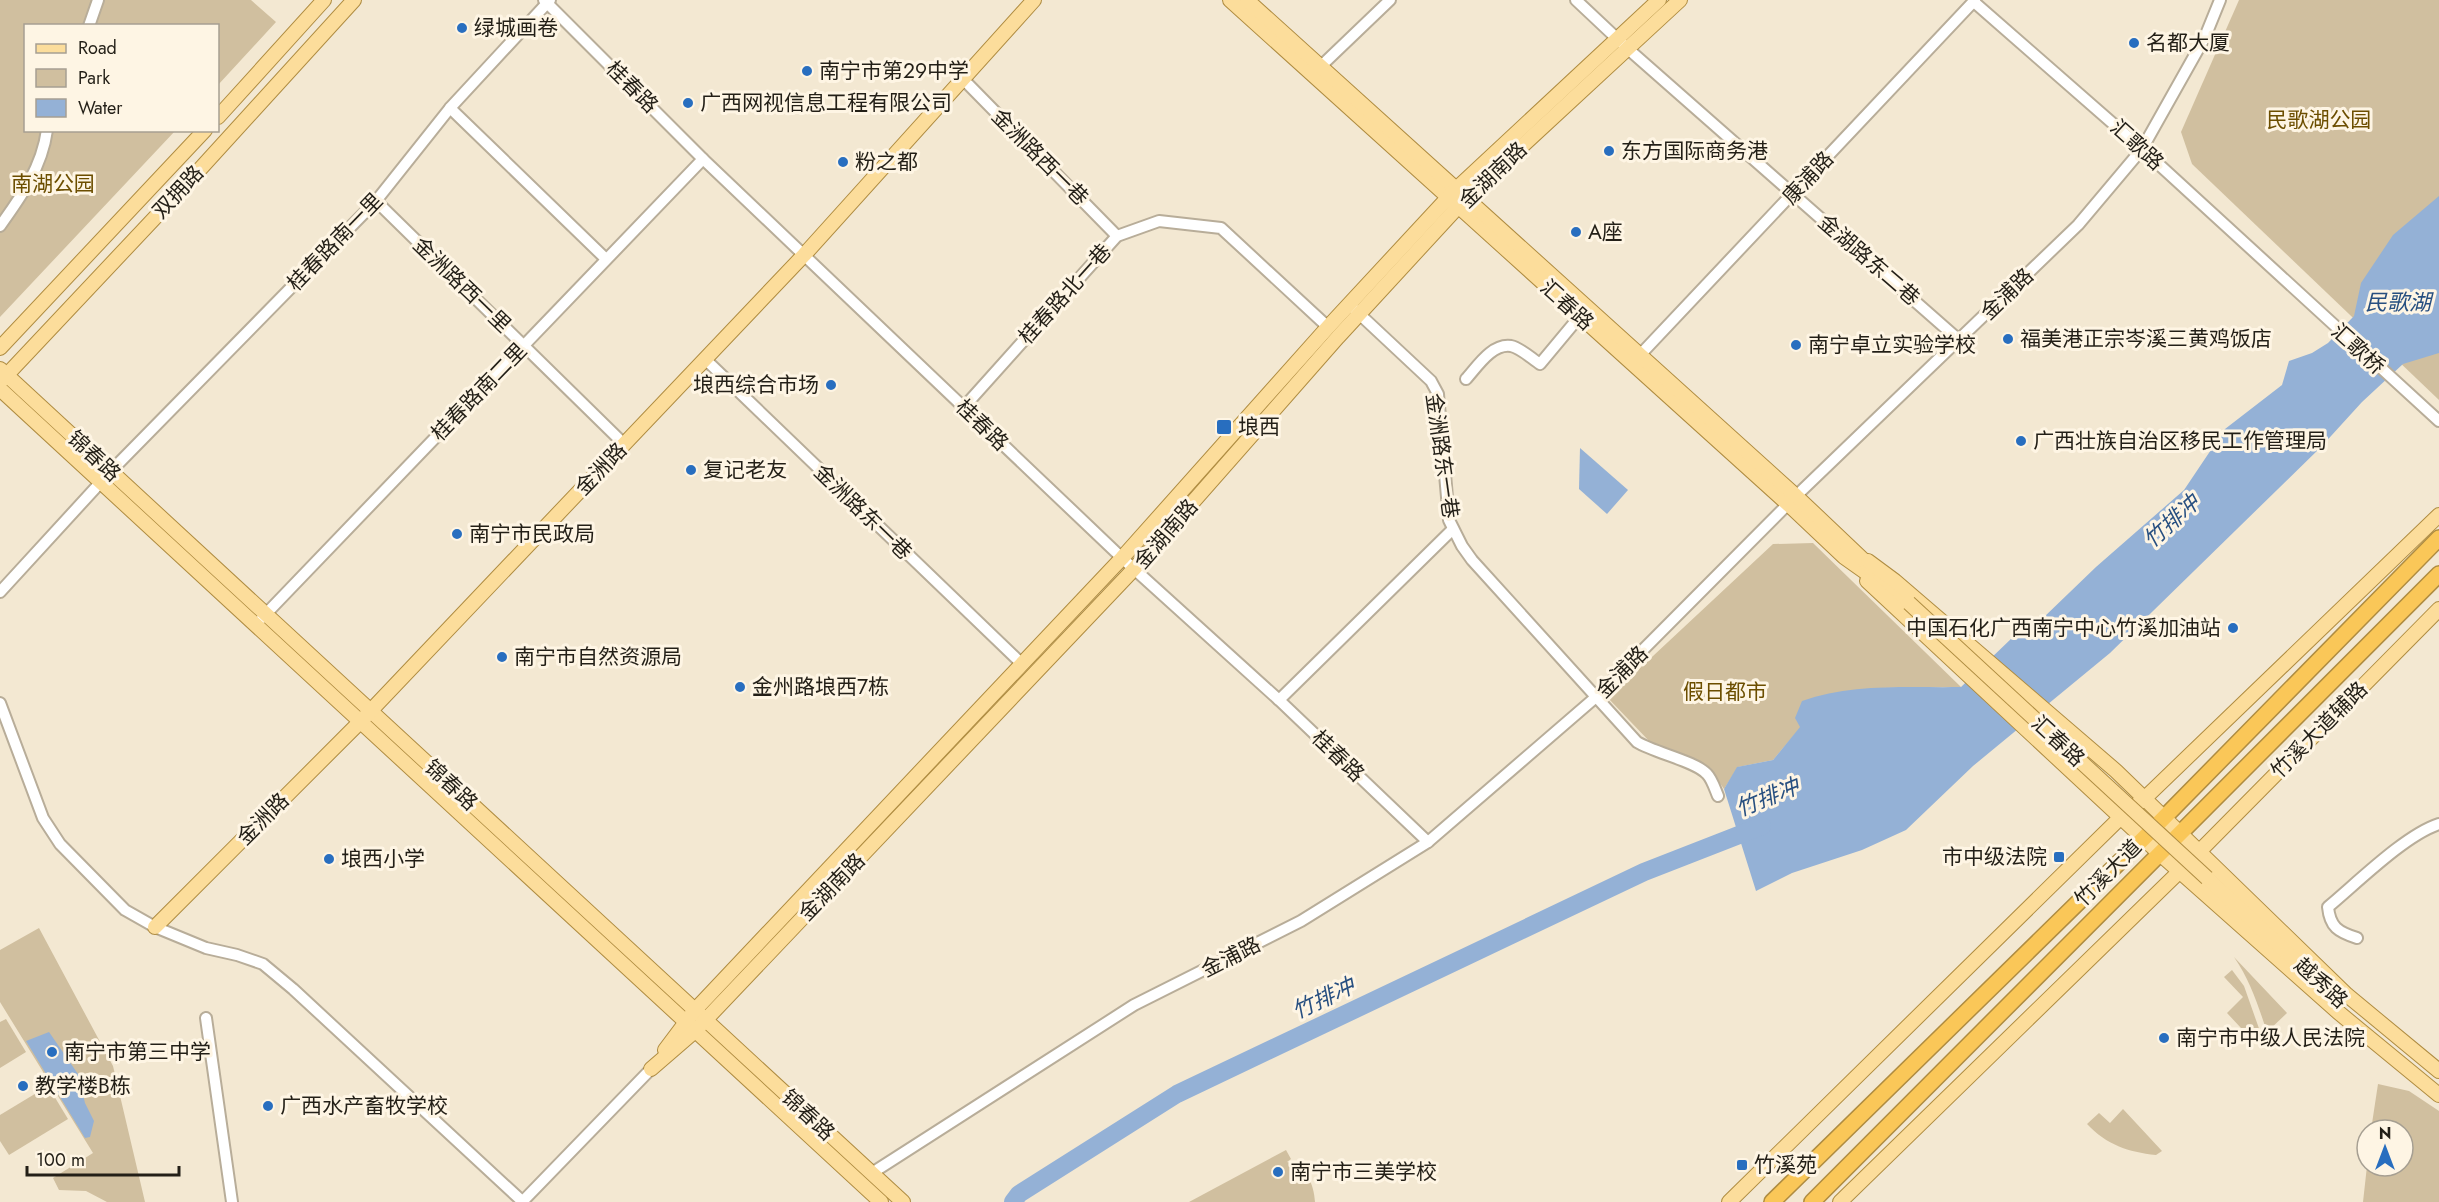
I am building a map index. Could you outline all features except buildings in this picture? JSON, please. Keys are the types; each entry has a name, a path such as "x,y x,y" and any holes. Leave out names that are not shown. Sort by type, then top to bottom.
{"highway":[{"name":"竹溪大道","path":"1772,1202 2144,838 2439,538"},
{"name":"竹溪大道","path":"1812,1202 2439,574"}],"main road":[{"path":"219,116 324,0"},
{"name":"双拥路","path":"2,375 181,190 354,0"},
{"name":"金洲路","path":"155,927 371,711 804,255 1034,0"},
{"name":"汇春路","path":"1230,0 1640,355 1848,553 1909,603 2207,878"},
{"name":"汇春路","path":"1247,0 1580,316 1793,501"},
{"name":"金湖南路","path":"651,1069 690,1026 695,1010 1122,558 1328,327 1617,38 1659,0"},
{"name":"金湖南路","path":"690,1026 705,1020 1134,569 1360,315 1457,198 1680,0"},
{"name":"双拥路","path":"0,348 203,132"},
{"name":"锦春路","path":"2,375 111,471 903,1202"},
{"name":"锦春路","path":"0,389 881,1202"},
{"path":"1729,1202 2121,817 2145,798 2439,515"},
{"path":"1848,553 1895,581 2066,728 2180,831 2347,994 2439,1071"},
{"path":"1848,553 1880,595 2160,854 2338,1012 2439,1095"},
{"name":"竹溪大道辅路","path":"1840,1202 2180,871 2439,609"},
{"name":"越秀路","path":"2207,878 2346,1007 2439,1083"}],"street":[{"path":"90,24 98,0"},
{"path":"1320,67 1390,0"},
{"name":"金湖路东二巷","path":"1576,0 1627,48 1959,340"},
{"name":"金浦路","path":"872,1173 1134,1005 1301,921 1428,842 1596,698 1793,501 2078,225 2142,149 2205,37 2220,0"},
{"name":"桂春路南一里","path":"0,591 111,471 376,201 450,108 547,1"},
{"name":"桂春路","path":"547,1 703,159 1122,558 1279,700 1428,842"},
{"name":"汇歌路","path":"1975,1 2142,149 2296,292"},
{"name":"康浦路","path":"1640,355 1975,1"},
{"name":"金洲路西一巷","path":"962,78 1117,236"},
{"path":"450,108 606,260"},
{"path":"0,226 27,188 45,144 47,132"},
{"name":"桂春路南二里","path":"255,625 703,159"},
{"name":"金洲路西一里","path":"376,201 624,444"},
{"name":"桂春路北一巷","path":"964,407 1117,236 1159,221 1221,228 1328,327"},
{"name":"汇歌桥","path":"2296,292 2439,421"},
{"name":"金洲路东一巷","path":"1349,305 1431,381 1438,394 1447,506 1453,529 1472,560 1637,742 1650,750 1701,769 1709,776 1718,796"},
{"path":"1466,379 1490,353 1503,346 1513,346 1540,364 1580,316"},
{"name":"金洲路东一巷","path":"705,359 1022,664"},
{"path":"1279,700 1453,529"},
{"path":"0,703 43,818 60,844 125,910 155,927 206,948 263,964 523,1202"},
{"path":"2357,938 2339,933 2330,921 2328,907 2372,869 2426,828 2439,824"},
{"path":"206,1018 232,1202"},
{"name":"金湖南路","path":"523,1202 651,1069"}],"green space":[{"name":"南湖公园","path":"0,0 251,0 276,22 219,84 219,24 24,24 24,132 174,132 0,317"},
{"name":"民歌湖公园","path":"2239,0 2439,0 2439,400 2192,164 2181,132"},
{"name":"假日都市","path":"1813,543 1961,687 1880,688 1801,727 1773,760 1738,767 1724,789 1708,766 1650,742 1608,698 1773,544"},
{"name":"南宁市第三中学","path":"39,928 113,1066 145,1202 107,1202 86,1191 59,1190 53,1178 93,1153 0,1002 0,950"},
{"path":"2234,957 2287,1013 2267,1032 2257,1002"},
{"path":"2232,970 2244,986 2262,1037 2255,1043 2227,1013 2243,997 2224,977"},
{"path":"6,1019 26,1052 0,1068 0,1022"},
{"path":"2378,1084 2409,1091 2439,1111 2439,1202 2363,1202 2366,1178 2415,1178 2415,1118 2373,1118"},
{"path":"48,1086 68,1119 9,1155 0,1141 0,1115"},
{"path":"2123,1109 2162,1151 2156,1155 2118,1146 2102,1137 2087,1124 2099,1113 2110,1123"},
{"name":"南宁市三美学校","path":"1286,1150 1291,1159 1287,1162 1294,1164 1304,1172 1311,1182 1315,1202 1189,1202"}],"water":[{"name":"民歌湖","path":"2439,196 2439,353 2403,364 2110,653 1973,766 1906,830 1862,850 1792,873 1756,891 1724,789 1737,767 1773,760 1800,727 1795,718 1802,701 1821,695 1861,689 1961,687 2013,637 2043,618 2096,567 2184,490 2225,429 2282,385 2289,361 2312,353 2328,343 2354,316 2361,283 2393,235"},
{"path":"1580,448 1628,490 1607,514 1579,489"},
{"path":"49,1032 78,1074 85,1103 94,1121 90,1137 85,1138 26,1041"}],"waterway":[{"name":"竹排冲","path":"1013,1202 1019,1194 1177,1094 1644,872 1762,826"}],"place":[{"name":"绿城画卷","path":"462,28"},
{"name":"名都大厦","path":"2134,43"},
{"name":"南宁市第29中学","path":"807,71"},
{"name":"广西网视信息工程有限公司","path":"688,103"},
{"name":"东方国际商务港","path":"1609,151"},
{"name":"粉之都","path":"843,162"},
{"name":"A座","path":"1576,232"},
{"name":"福美港正宗岑溪三黄鸡饭店","path":"2008,339"},
{"name":"南宁卓立实验学校","path":"1796,345"},
{"name":"埌西综合市场","path":"831,385"},
{"name":"埌西","path":"1224,427"},
{"name":"广西壮族自治区移民工作管理局","path":"2021,441"},
{"name":"复记老友","path":"691,470"},
{"name":"南宁市民政局","path":"457,534"},
{"name":"中国石化广西南宁中心竹溪加油站","path":"2233,628"},
{"name":"南宁市自然资源局","path":"502,657"},
{"name":"金州路埌西7栋","path":"740,687"},
{"name":"市中级法院","path":"2059,857"},
{"name":"埌西小学","path":"329,859"},
{"name":"南宁市中级人民法院","path":"2164,1038"},
{"name":"南宁市第三中学","path":"52,1052"},
{"name":"教学楼B栋","path":"23,1086"},
{"name":"广西水产畜牧学校","path":"268,1106"},
{"name":"竹溪苑","path":"1742,1165"},
{"name":"南宁市三美学校","path":"1278,1172"}]}
